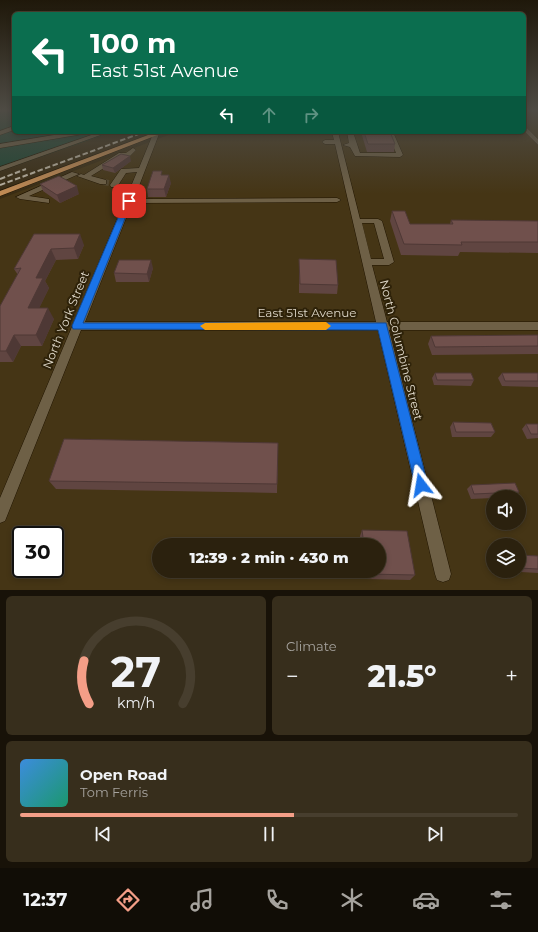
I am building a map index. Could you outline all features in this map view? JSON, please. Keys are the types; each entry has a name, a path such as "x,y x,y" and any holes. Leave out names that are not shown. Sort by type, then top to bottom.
{"main road":[{"path":"0,194 144,139"}],"street":[{"path":"0,146 44,139"},
{"path":"1,168 87,139"},
{"name":"North York Street","path":"0,516 129,201 118,186 142,170 156,139"},
{"path":"352,139 357,155 400,155 393,139"},
{"path":"325,142 337,140 353,145"},
{"name":"North Columbine Street","path":"337,140 443,574"},
{"path":"85,177 121,154 127,156 133,150"},
{"path":"62,170 118,186 124,171 142,170"},
{"path":"46,201 20,197 75,174"},
{"path":"129,201 337,200"},
{"path":"358,221 378,221 390,262 366,262"},
{"name":"East 51st Avenue","path":"77,326 538,326"}],"shaded area":[{"path":"159,139 538,139 538,590 0,590 0,199"}],"green space":[{"path":"0,139 93,139 0,171"}],"building":[{"path":"366,139 393,139 395,144 368,144"},
{"path":"121,154 130,156 113,168 102,165"},
{"path":"153,171 162,171 161,175 169,175 164,189 147,189"},
{"path":"59,176 77,186 57,195 40,184"},
{"path":"392,211 405,211 410,224 453,224 451,220 538,221 538,242 461,242 462,245 404,244"},
{"path":"34,234 80,234 74,248 51,249 36,278 43,278 28,308 48,308 36,335 14,335 6,351 0,351 0,306 21,268 14,269"},
{"path":"299,259 336,260 338,285 300,284"},
{"path":"119,260 151,260 147,274 114,273"},
{"path":"538,335 538,346 435,347 431,336"},
{"path":"435,373 471,373 474,380 437,380"},
{"path":"502,373 538,373 538,381 505,381"},
{"path":"453,422 491,423 495,432 456,432"},
{"path":"526,424 538,424 538,434 531,434"},
{"path":"64,439 278,443 277,484 49,481"},
{"path":"515,483 518,490 486,490 486,493 474,494 471,485"},
{"path":"362,530 407,531 415,575 386,574 386,538 363,538"},
{"path":"526,555 538,556 538,569 526,568"}],"tunnel":[{"path":"103,182 109,183"}],"railway":[{"path":"0,185 126,139"},
{"path":"0,179 26,169"}],"slow traffic":[{"path":"205,326 326,326"}],"route":[{"path":"129,201 77,326 382,326 421,485"}]}
